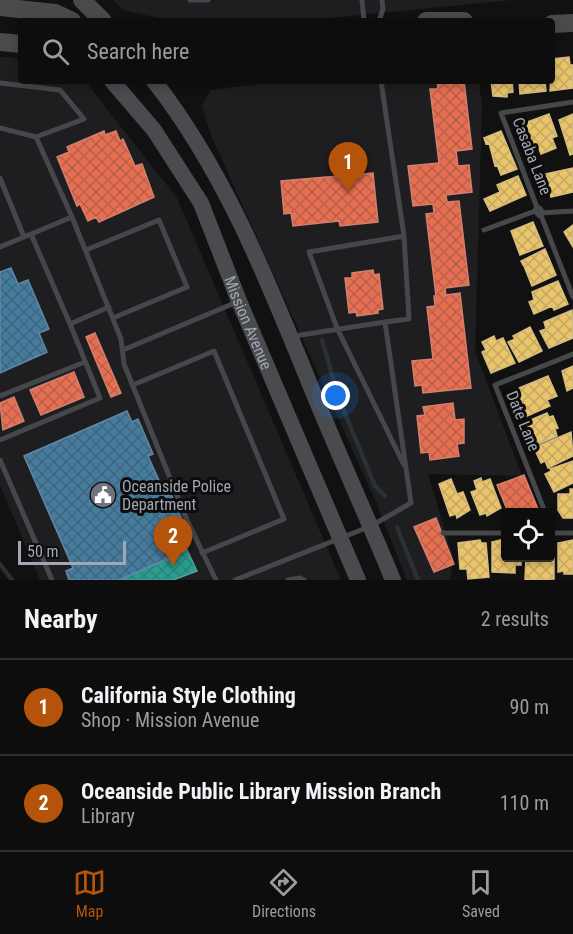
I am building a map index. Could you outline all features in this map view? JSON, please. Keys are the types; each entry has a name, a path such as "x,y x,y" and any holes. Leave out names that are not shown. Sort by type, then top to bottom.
{"main road":[{"path":"82,0 100,18"},
{"path":"0,7 53,11 66,18"},
{"path":"555,24 573,23"},
{"path":"0,42 18,44"},
{"name":"Mission Avenue","path":"115,84 153,130 201,203 239,301 358,580"},
{"name":"Mission Avenue","path":"156,84 180,114 239,219 293,337 393,580"}],"lane":[{"path":"190,0 208,0"},
{"path":"362,0 364,18"},
{"path":"380,18 383,9 382,0"},
{"path":"0,83 60,90 84,119 36,137 0,128"},
{"path":"293,337 337,328 410,318 404,236 381,84"},
{"name":"Casaba Lane","path":"573,102 501,112 573,297"},
{"path":"36,137 109,307 123,350 124,364 202,553 216,580"},
{"path":"0,178 24,237"},
{"path":"484,230 539,211 573,211"},
{"path":"0,247 72,217"},
{"path":"86,250 159,220 187,287 113,318"},
{"path":"0,440 100,398 31,234"},
{"path":"404,236 309,252 337,328 406,471"},
{"path":"123,350 239,301"},
{"path":"70,324 109,307"},
{"path":"235,580 371,526 411,503 385,322"},
{"path":"133,385 214,351 285,519 202,553"},
{"name":"Date Lane","path":"543,508 495,385 573,354"},
{"path":"0,396 85,362"},
{"path":"0,460 52,580"},
{"path":"443,533 501,533"},
{"path":"555,533 573,533"},
{"path":"288,580 300,578 304,580"}],"shaded area":[{"path":"113,0 513,0 330,18 158,18 123,10"},
{"path":"0,57 18,58 18,84 87,84 177,198 341,580 40,580 0,485"},
{"path":"260,84 479,84 482,106 475,351 522,476 428,474 453,557 450,580 407,580 375,500 210,133 202,105 211,90"}],"building: Homes":[{"path":"569,57 570,65 573,65 573,88 550,91 550,84 555,84 555,59"},
{"path":"491,84 512,84 513,92 507,93 507,97 493,96"},
{"path":"519,84 545,84 546,91 520,94"},
{"path":"549,114 557,136 552,138 556,148 541,154 537,144 530,146 522,124"},
{"path":"573,114 573,154 570,155 559,120"},
{"path":"501,131 517,169 501,175 497,165 495,166 489,143 486,144 484,138"},
{"path":"573,168 573,192 551,197 545,174"},
{"path":"518,176 526,195 490,211 484,199 500,192 497,185"},
{"path":"533,222 543,246 520,255 511,231"},
{"path":"573,225 573,247 564,232"},
{"path":"545,249 556,275 532,286 524,266 526,265 523,265 521,261"},
{"path":"558,281 568,304 554,310 552,306 534,314 529,302 534,300 532,292"},
{"path":"572,310 573,338 549,348 540,331 546,329 544,322"},
{"path":"530,327 542,351 519,362 508,342 515,339 513,336"},
{"path":"494,336 496,341 503,338 515,363 491,373 482,352 486,350 482,342"},
{"path":"573,366 573,388 567,391 562,371"},
{"path":"548,376 557,396 547,400 550,406 525,417 515,393 519,391 519,388"},
{"path":"547,413 549,417 553,416 558,428 555,429 557,436 536,445 526,422"},
{"path":"571,432 573,456 548,468 545,461 541,463 534,448"},
{"path":"573,461 573,483 554,492 545,474 551,471 550,469"},
{"path":"481,478 482,482 490,479 501,508 487,516 486,513 480,515 471,492 477,490 474,481"},
{"path":"451,479 457,494 463,492 470,510 457,518 456,514 450,516 439,484"},
{"path":"570,489 573,489 573,518 563,518 558,510 558,494 570,494"},
{"path":"480,540 481,543 486,543 489,577 468,579 467,569 460,569 458,543"},
{"path":"501,540 501,562 521,562 521,565 515,565 515,573 492,572 492,542"},
{"path":"573,540 573,574 558,572 558,543"},
{"path":"526,562 554,562 554,579 525,580"}],"building: Shops":[{"path":"437,84 464,84 472,149 456,151 458,166 469,165 472,192 446,195 447,202 459,201 469,285 445,288 446,295 460,293 471,388 423,393 422,385 415,386 412,361 433,359 427,307 435,306 434,296 436,296 426,214 434,213 433,204 413,206 408,166 439,163 430,89 438,89"},
{"path":"104,131 105,135 116,131 120,141 123,139 135,166 142,164 154,197 99,222 96,217 88,221 80,204 77,206 57,157 69,152 67,147"},
{"path":"373,173 378,222 340,226 339,221 293,226 291,213 284,214 281,181"},
{"path":"373,270 374,275 379,274 383,309 378,310 378,313 357,316 356,312 349,313 345,278 352,278 352,273"},
{"path":"95,333 121,393 111,397 86,337"},
{"path":"74,372 84,397 41,415 30,390"},
{"path":"14,397 24,421 3,430 0,403"},
{"path":"453,403 455,420 464,419 464,443 457,444 459,456 430,460 429,452 421,453 417,416 425,415 423,407"},
{"path":"524,475 538,508 506,508 497,485"},
{"path":"436,518 454,564 434,572 414,527"}],"building: Schools":[{"path":"187,550 197,571 173,580 119,580"}],"building: Public":[{"path":"11,268 18,284 28,280 49,329 39,333 47,352 0,373 0,272"},
{"name":"Oceanside Police Department","path":"127,411 132,422 138,419 153,454 148,456 166,496 171,494 185,527 178,530 187,550 119,580 69,580 66,571 73,568 24,456"}],"waterway":[{"path":"322,340 339,399 375,486 385,496"},
{"path":"397,527 418,580"},
{"path":"0,564 12,580"}],"place":[{"name":"California Style Clothing","path":"348,192"},
{"name":"Oceanside Police Department","path":"103,495"},
{"name":"Oceanside Public Library Mission Branch","path":"173,566"}]}
